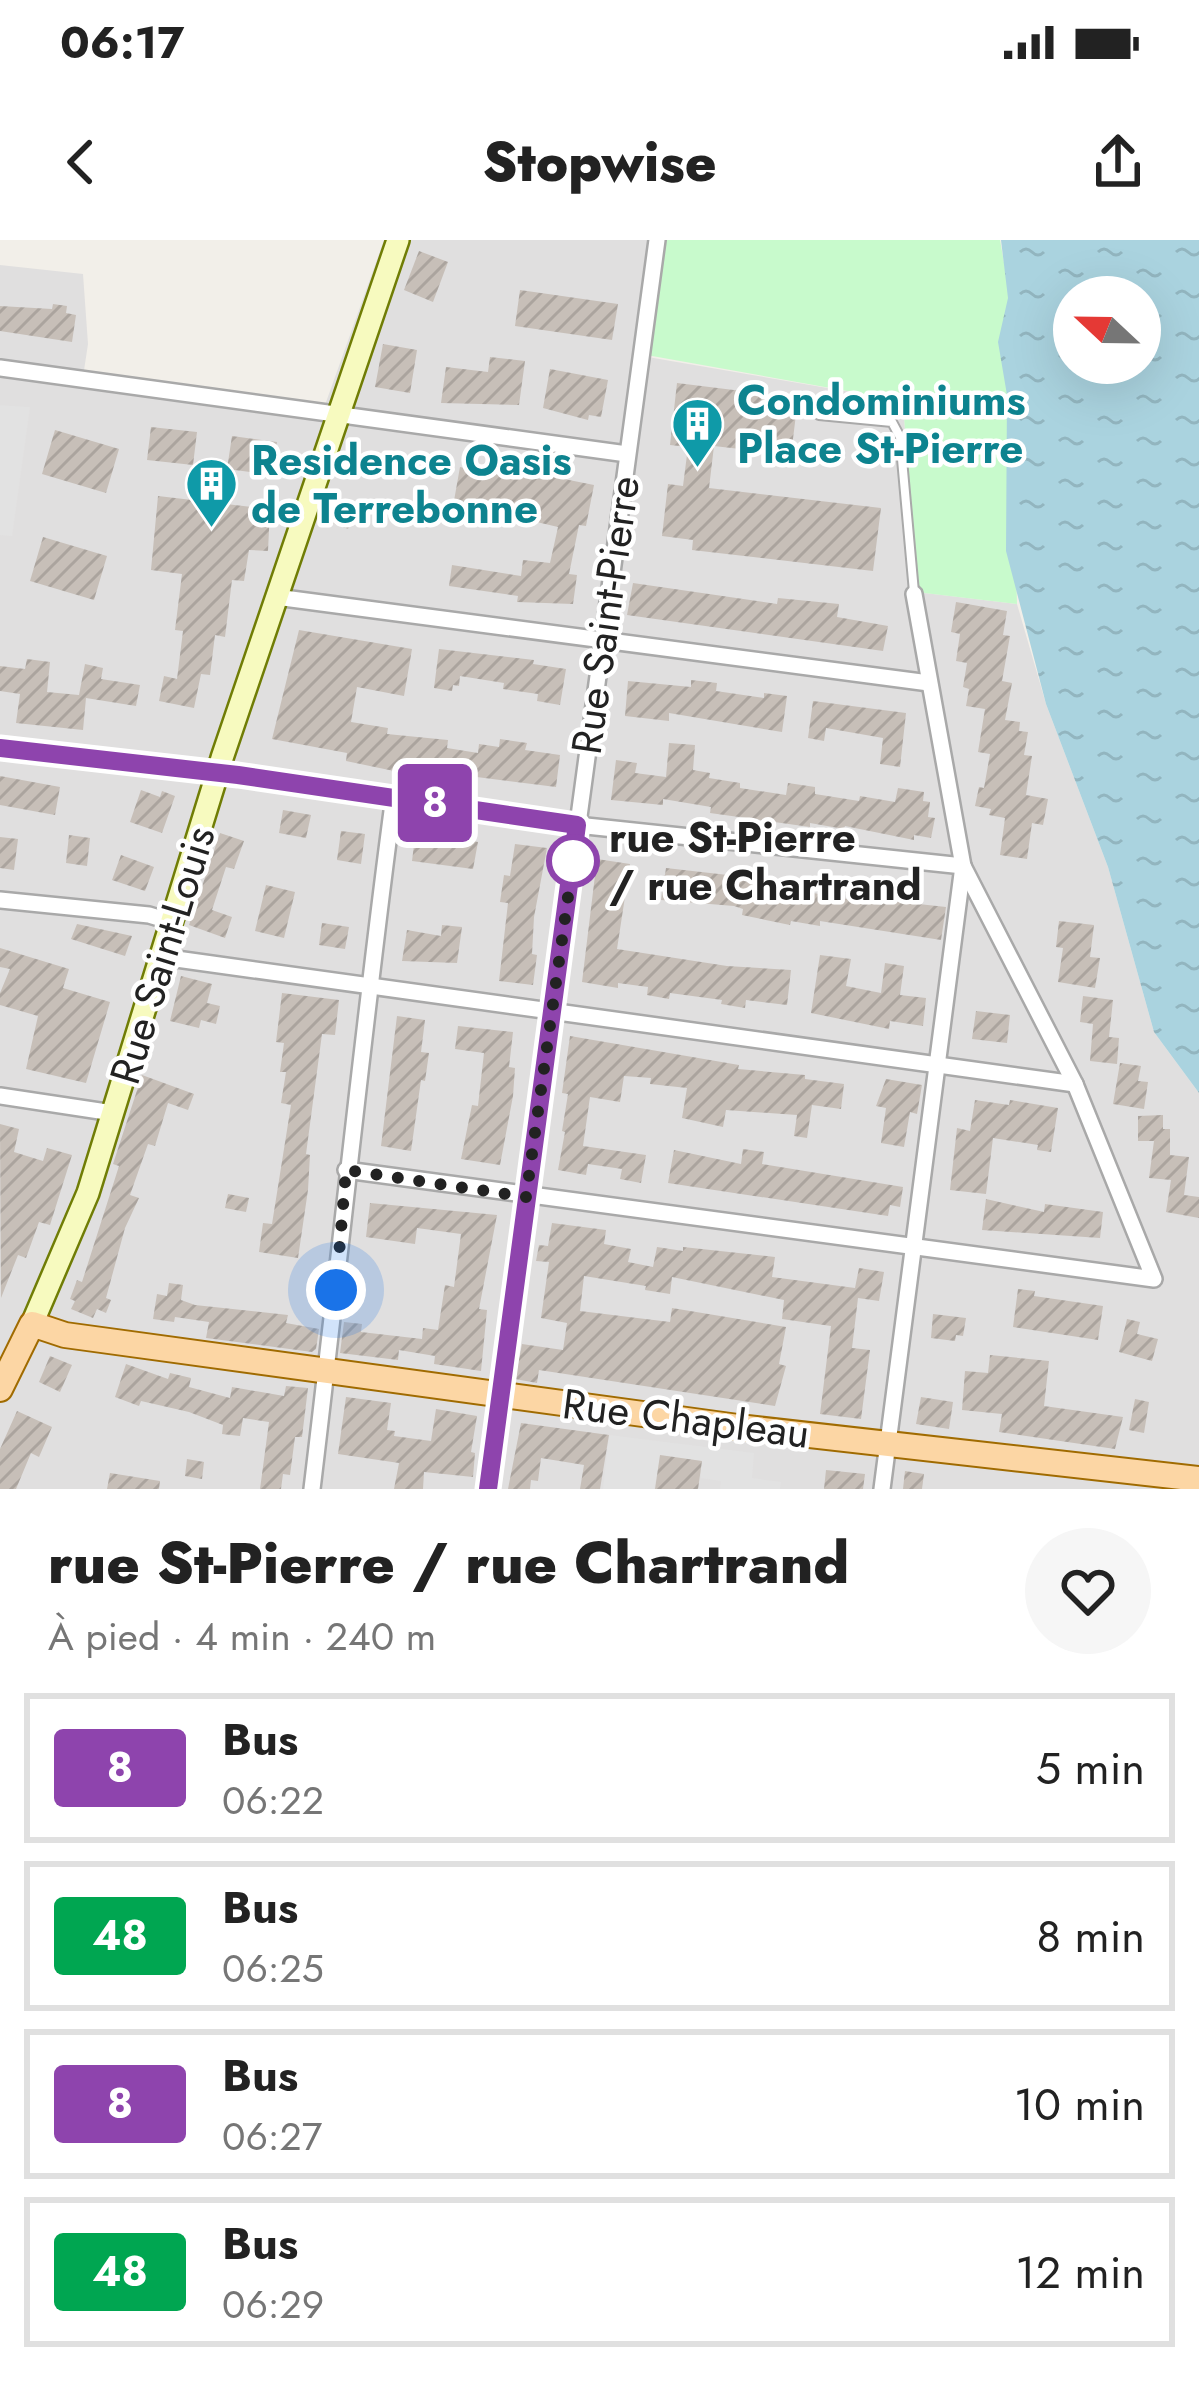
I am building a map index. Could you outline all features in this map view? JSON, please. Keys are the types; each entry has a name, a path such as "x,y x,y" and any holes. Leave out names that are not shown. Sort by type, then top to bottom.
{"main road":[{"name":"Rue Saint-Louis","path":"0,1389 81,1210 217,774 398,240"},
{"name":"Rue Chapleau","path":"32,1324 65,1335 498,1394 1199,1479"}],"street":[{"name":"Rue Saint-Pierre","path":"488,1489 657,240"},
{"path":"0,368 627,454"},
{"path":"346,1170 1154,1279 1075,1084 963,866 914,593"},
{"path":"275,597 929,682"},
{"path":"0,748 394,796 577,825 963,866"},
{"path":"312,1489 346,1170 394,796"},
{"path":"882,1489 963,866"},
{"path":"0,900 148,915 172,922"},
{"path":"162,957 1075,1084"},
{"path":"0,1096 113,1112"}],"lane":[{"path":"819,415 892,422 900,437 914,593"}],"shaded area":[{"path":"384,240 655,240 636,355 903,401 916,592 1017,604 1046,704 1108,867 1154,1032 1199,1093 1199,1489 0,1489 0,265 83,274 88,344 83,377 325,405"},
{"path":"0,405 30,407 12,536 0,535"},
{"path":"609,1435 754,1453 752,1478 781,1482 780,1489 720,1489 721,1481 701,1478 701,1461 661,1455 654,1489 603,1489"}],"green space":[{"path":"662,240 1000,240 1008,285 1017,604 916,592 903,401 641,354"}],"water":[{"path":"1001,240 1199,240 1199,1093 1154,1032 1108,867 1046,704 1006,551 1007,395 998,342 1008,298"}],"building":[{"path":"419,251 448,262 433,302 404,290"},
{"path":"520,290 618,304 612,340 515,326"},
{"path":"53,304 67,306 66,313 76,315 72,342 0,331 0,306 52,309"},
{"path":"383,344 417,350 410,393 375,387"},
{"path":"490,357 525,361 519,405 441,403 446,367 488,372"},
{"path":"550,369 608,380 601,417 589,415 588,420 543,408"},
{"name":"Condominiums Place St-Pierre","path":"677,383 798,398 791,455 714,446 709,488 881,508 873,571 692,550 693,540 662,536 668,484 683,486 688,447 670,445"},
{"path":"151,427 197,432 193,465 147,460"},
{"path":"55,430 119,449 106,493 42,474"},
{"path":"232,436 277,442 273,475 227,469"},
{"path":"475,465 594,485 586,526 579,525 569,574 577,575 573,604 517,602 518,596 449,586 452,565 521,576 523,560 550,563 558,527 498,513 497,518 452,512 460,467 474,470"},
{"path":"158,496 270,509 268,551 249,550 244,581 232,580 225,637 215,635 210,675 201,674 194,708 159,701 164,676 177,679 183,631 175,630 182,574 151,570"},
{"path":"337,497 357,505 348,529 327,521"},
{"path":"43,537 107,556 94,600 30,581"},
{"path":"633,583 777,604 778,598 839,604 837,617 888,626 883,651 627,615"},
{"path":"956,602 1007,611 1003,635 1010,636 1002,681 1012,683 1005,720 1020,722 1019,731 1028,732 1024,755 1032,756 1026,795 1048,799 1043,825 1032,823 1027,859 1000,855 1005,818 975,806 979,787 984,788 990,754 978,752 985,709 966,706 967,663 956,661 960,634 951,632"},
{"path":"299,630 412,649 404,696 357,687 351,722 388,728 387,734 448,740 447,748 478,753 479,744 499,747 500,739 527,743 525,750 560,755 556,787 414,769 413,775 346,761 347,753 272,739"},
{"path":"439,649 534,660 533,664 566,669 560,705 537,701 538,694 503,689 504,683 460,676 459,686 453,685 452,691 434,688"},
{"path":"27,659 50,662 47,692 79,695 85,664 103,668 101,679 140,685 136,706 86,698 83,730 16,723 20,694 0,691 0,666 25,669"},
{"path":"691,680 717,683 716,691 764,698 764,693 787,696 782,732 669,713 669,721 625,716 628,681 691,687"},
{"path":"813,701 906,713 900,767 880,764 883,738 826,728 824,741 808,738"},
{"path":"669,743 695,745 693,770 740,783 740,788 786,795 788,783 815,787 815,794 895,802 898,788 924,792 923,801 930,802 928,817 935,818 931,838 914,835 914,840 845,826 810,823 810,827 710,813 711,807 663,799 663,805 611,800 616,760 637,763 635,773 666,777"},
{"path":"0,776 60,787 55,815 0,805"},
{"path":"141,790 175,796 162,833 130,822"},
{"path":"283,810 311,815 306,838 279,833"},
{"path":"416,829 478,842 473,869 412,861"},
{"path":"341,831 365,834 361,864 337,860"},
{"path":"220,833 244,841 234,869 226,867 212,910 232,917 225,938 189,925"},
{"path":"69,835 90,838 87,866 66,863"},
{"path":"0,837 18,839 14,870 0,868"},
{"path":"515,844 547,848 534,917 533,985 499,981 508,903 500,902"},
{"path":"121,855 154,867 145,891 112,880"},
{"path":"597,859 630,864 617,949 727,966 791,970 787,1005 746,1000 745,1008 670,993 669,999 647,995 648,987 582,982"},
{"path":"666,868 763,879 796,886 796,890 882,905 882,900 946,907 941,940 820,921 820,926 791,921 790,925 742,915 743,909 734,906 661,900"},
{"path":"266,885 295,892 284,938 255,931"},
{"path":"1059,921 1094,925 1090,957 1100,958 1095,988 1058,982 1063,948 1056,947"},
{"path":"322,923 349,927 345,949 319,945"},
{"path":"77,924 132,936 125,956 71,939"},
{"path":"442,925 462,927 457,963 402,961 407,930 441,936"},
{"path":"0,948 69,969 63,988 110,1002 86,1083 26,1069 38,1016 0,1005 10,969 0,967"},
{"path":"820,955 851,959 846,986 881,993 885,963 904,966 900,995 926,998 923,1026 890,1021 889,1029 811,1013"},
{"path":"181,976 212,984 207,1003 220,1006 216,1024 201,1020 199,1028 170,1021"},
{"path":"282,993 339,1000 335,1035 322,1034 298,1258 259,1252 263,1223 272,1224 291,1105 281,1103 284,1043 276,1042"},
{"path":"1083,996 1113,1000 1109,1037 1119,1038 1117,1064 1090,1061 1093,1024 1080,1022"},
{"path":"976,1011 1010,1015 1007,1043 972,1039"},
{"path":"397,1016 425,1020 421,1052 429,1053 411,1151 381,1146"},
{"path":"458,1026 513,1032 509,1067 515,1068 513,1096 500,1165 461,1159 472,1105 478,1106 484,1053 455,1049"},
{"path":"570,1036 844,1084 841,1109 812,1105 807,1138 794,1136 797,1115 726,1110 723,1127 682,1118 687,1088 624,1076 620,1102 590,1097 583,1146 646,1155 641,1183 620,1179 622,1169 588,1164 586,1175 558,1170"},
{"path":"1120,1063 1141,1066 1138,1081 1148,1082 1144,1109 1113,1104"},
{"path":"142,1075 194,1094 188,1110 168,1103 155,1146 148,1144 130,1195 139,1198 125,1228 106,1298 111,1300 106,1313 97,1309 93,1318 71,1309 75,1301 70,1299 77,1280 82,1282"},
{"path":"886,1079 922,1085 917,1114 910,1112 904,1147 881,1143 886,1108 876,1106"},
{"path":"975,1100 1058,1108 1051,1152 1037,1150 1038,1145 993,1138 986,1194 950,1190 957,1128 970,1131"},
{"path":"1163,1115 1163,1129 1170,1129 1170,1155 1189,1157 1184,1195 1199,1197 1199,1218 1166,1212 1171,1180 1149,1178 1154,1141 1138,1141 1138,1116"},
{"path":"0,1124 19,1129 14,1152 43,1161 47,1148 72,1155 50,1225 39,1222 26,1258 18,1255 1,1298"},
{"path":"743,1149 764,1152 762,1164 903,1187 900,1207 890,1205 888,1216 668,1183 674,1150 741,1164"},
{"path":"228,1194 249,1198 246,1212 225,1208"},
{"path":"986,1199 1044,1212 1045,1204 1103,1212 1100,1238 982,1230"},
{"path":"370,1203 497,1215 479,1309 487,1310 481,1371 434,1364 435,1356 399,1350 398,1360 340,1353 344,1322 362,1324 361,1332 422,1339 423,1328 438,1330 445,1285 454,1287 461,1234 417,1228 415,1244 366,1237"},
{"path":"552,1223 606,1230 604,1244 631,1249 628,1262 653,1267 657,1247 683,1251 683,1247 775,1257 772,1277 855,1288 859,1268 884,1272 879,1301 858,1298 852,1348 870,1350 861,1419 820,1414 831,1326 782,1319 784,1300 672,1277 670,1294 584,1276 580,1311 670,1322 672,1308 786,1327 779,1364 786,1366 775,1406 539,1370 537,1383 515,1379 522,1344 563,1350 567,1323 541,1318 549,1262 536,1261 539,1245 548,1246"},
{"path":"169,1283 183,1285 181,1300 195,1305 288,1315 286,1323 319,1329 316,1349 206,1338 209,1322 153,1319 157,1294 167,1296"},
{"path":"1018,1289 1035,1291 1034,1296 1103,1306 1098,1340 1013,1327"},
{"path":"933,1314 966,1318 963,1336 956,1335 955,1341 931,1338"},
{"path":"1127,1319 1140,1322 1137,1334 1158,1339 1152,1361 1119,1352"},
{"path":"990,1355 1049,1361 1044,1406 1123,1417 1115,1449 999,1432 1002,1414 962,1410 965,1371 988,1373"},
{"path":"50,1356 72,1365 60,1392 39,1382"},
{"path":"126,1364 168,1379 170,1373 191,1378 189,1387 230,1398 232,1387 284,1396 286,1386 308,1388 302,1437 295,1437 290,1475 283,1474 281,1489 260,1489 269,1422 243,1418 240,1436 222,1434 223,1425 189,1412 141,1401 139,1406 115,1397"},
{"path":"346,1397 391,1403 387,1430 395,1431 394,1436 431,1441 436,1409 477,1416 471,1452 475,1453 473,1477 424,1472 423,1489 394,1489 399,1463 338,1454"},
{"path":"921,1397 953,1402 949,1429 916,1424"},
{"path":"1135,1399 1149,1402 1144,1433 1129,1430"},
{"path":"17,1411 52,1427 39,1457 31,1453 16,1489 0,1489 0,1449"},
{"path":"521,1423 609,1435 600,1489 580,1489 584,1465 541,1458 538,1481 531,1480 530,1489 508,1489"},
{"path":"660,1455 702,1461 698,1489 655,1489"},
{"path":"187,1459 204,1462 202,1479 185,1476"},
{"path":"826,1470 865,1474 863,1489 824,1489"},
{"path":"905,1471 924,1474 922,1489 903,1489"},
{"path":"110,1473 160,1481 159,1489 107,1489"}],"bus line":[{"name":"8","path":"0,748 238,775 577,825 488,1489"}],"place":[{"name":"Condominiums Place St-Pierre","path":"698,470"},
{"name":"Residence Oasis de Terrebonne","path":"212,530"},
{"name":"rue St-Pierre / rue Chartrand","path":"573,861"}],"route":[{"path":"336,1290 346,1170 526,1197 573,861"}]}
